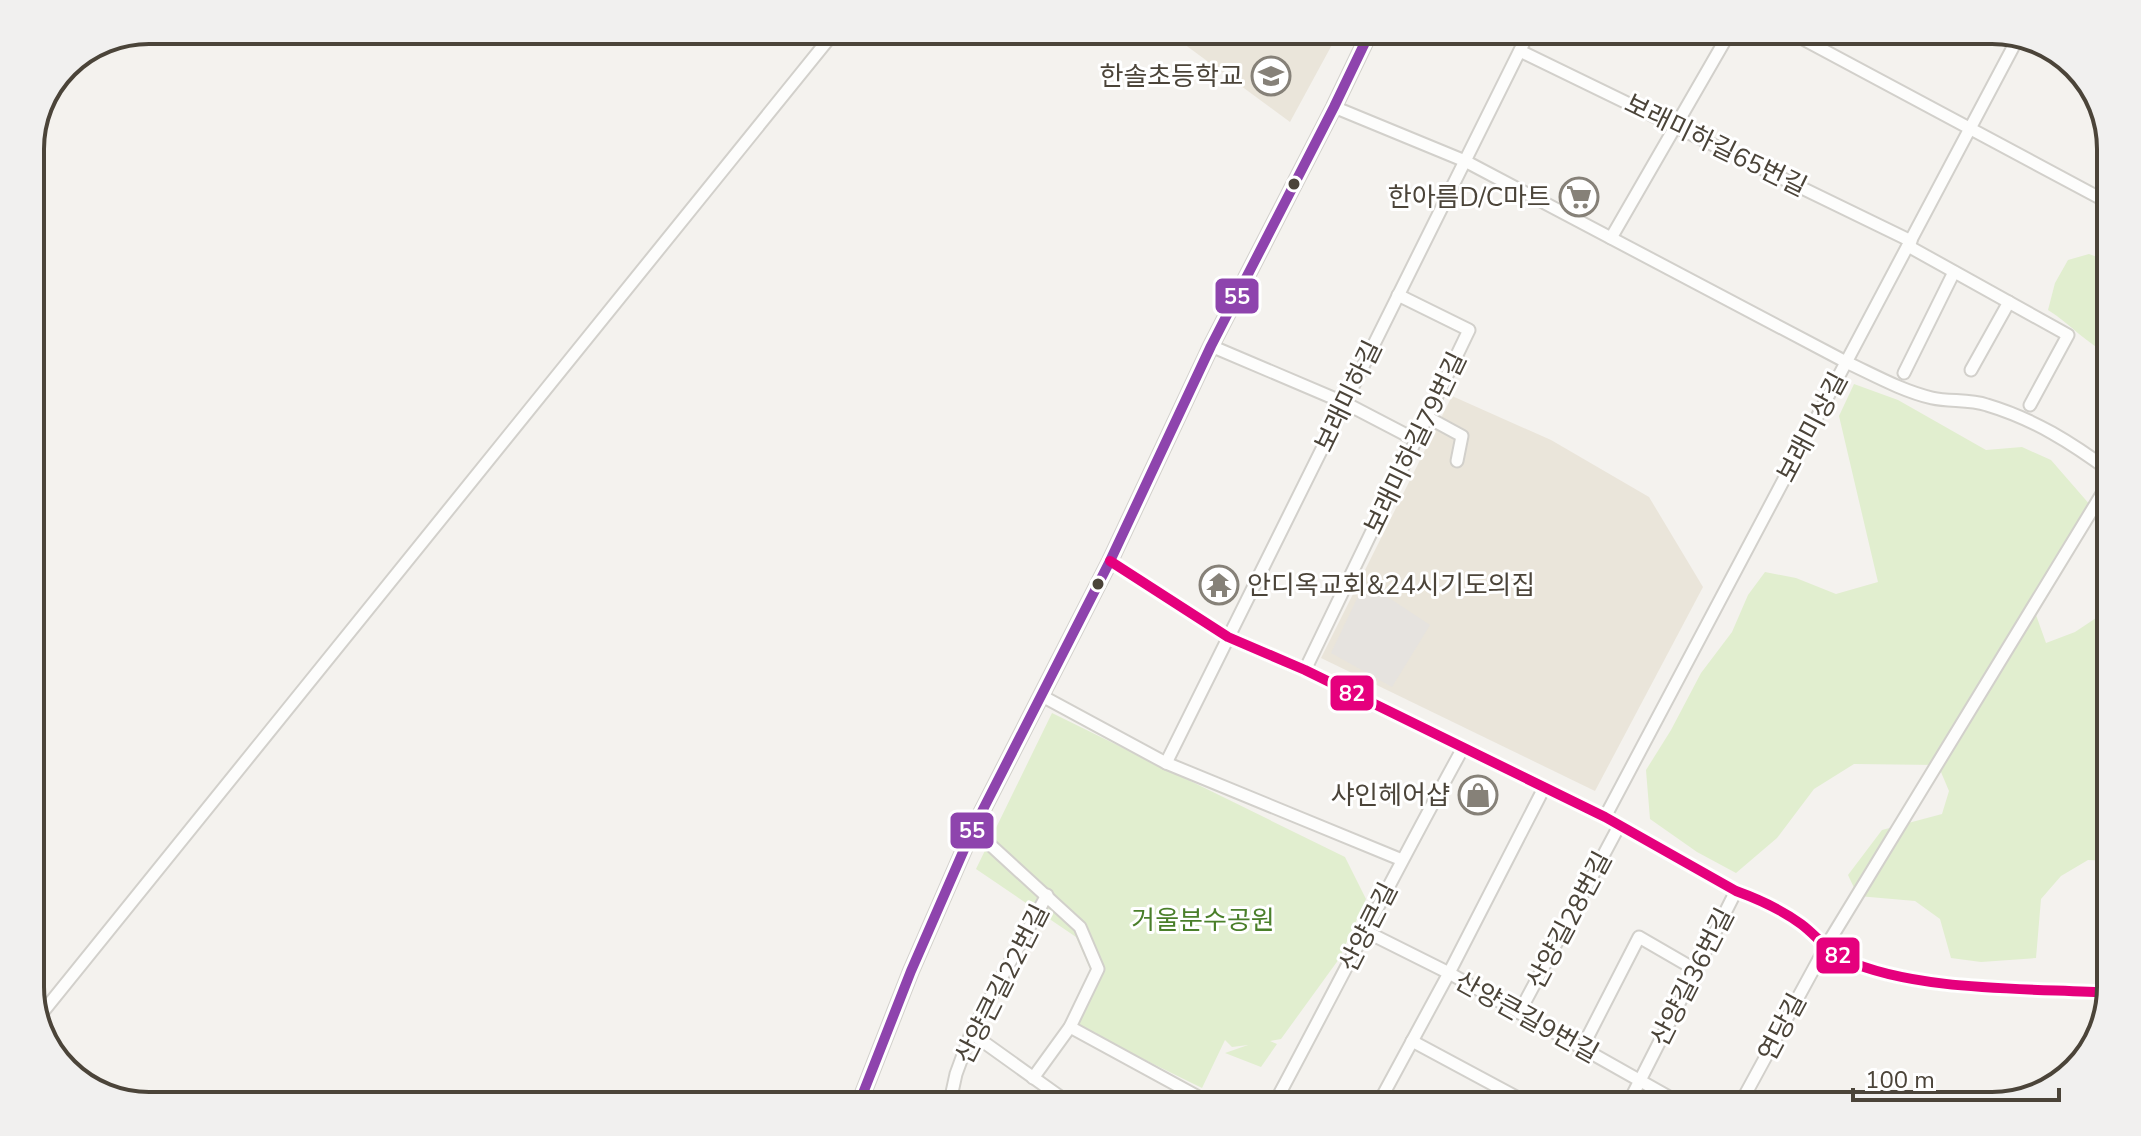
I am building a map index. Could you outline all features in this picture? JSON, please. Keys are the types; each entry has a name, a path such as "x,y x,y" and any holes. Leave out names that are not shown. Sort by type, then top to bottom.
{"street":[{"path":"46,1008 825,44"},
{"path":"863,1092 911,971 973,829 1110,561 1211,346 1364,44"},
{"name":"보래미하길","path":"1166,763 1523,44"},
{"path":"1611,238 1723,44"},
{"path":"1812,44 2097,197"},
{"name":"보래미상길","path":"1605,817 2013,47"},
{"name":"보래미하길65번길","path":"1520,51 1676,125 1909,244 2068,335 2030,405"},
{"path":"1334,107 1465,161 1898,387 1933,398 1983,403 2026,418 2067,440 2097,462"},
{"path":"1904,373 1954,272"},
{"name":"보래미하길79번길","path":"1305,670 1469,330 1398,295"},
{"path":"1971,370 2009,302"},
{"path":"1211,346 1345,403 1416,440"},
{"path":"1427,417 1462,436 1457,461"},
{"name":"연당길","path":"1747,1092 1825,948 2097,502"},
{"path":"1110,561 1228,637 1305,670 1605,817 1736,891 1802,924 1825,948 1841,958 1875,972 1965,985 2096,992"},
{"path":"1042,696 1166,763 1402,860"},
{"name":"산양큰길","path":"1281,1092 1463,748"},
{"path":"1385,1092 1544,788"},
{"name":"산양길28번길","path":"1519,1013 1619,826"},
{"path":"973,829 1047,895"},
{"name":"산양길36번길","path":"1634,1092 1736,891"},
{"name":"산양큰길22번길","path":"952,1092 971,1033 1047,895 1080,927 1098,969 1070,1027 1033,1078"},
{"name":"산양큰길9번길","path":"1367,932 1449,973 1660,1092"},
{"path":"1582,1048 1639,937 1696,970"},
{"path":"1070,1027 1189,1092"},
{"path":"971,1033 1053,1092"},
{"path":"1412,1041 1507,1092"}],"shaded area":[{"name":"한솔초등학교","path":"1184,44 1332,44 1290,122"},
{"path":"1452,396 1551,440 1649,497 1703,587 1595,791 1321,658"},
{"path":"1365,582 1430,625 1392,687 1331,653"}],"green space":[{"path":"2089,254 2097,257 2097,347 2048,310 2055,283 2068,260"},
{"path":"1854,384 1898,400 1986,450 2022,447 2051,460 2091,506 2052,571 2030,598 2046,643 2075,632 2097,617 2097,860 2088,860 2061,876 2041,899 2036,958 1981,962 1951,958 1940,919 1915,901 1858,896 1848,875 1882,830 1942,814 1949,791 1938,765 1854,764 1814,789 1777,838 1736,873 1697,852 1650,819 1646,770 1701,673 1732,632 1748,595 1765,572 1796,578 1836,594 1878,582 1839,416"},
{"name":"거울분수공원","path":"1052,713 1345,857 1366,899 1339,959 1281,1039 1270,1041 1277,1044 1261,1067 1225,1053 1248,1045 1232,1047 1225,1040 1202,1088 1072,1024 1091,971 1076,937 976,869"}],"transit line":[{"name":"55","path":"863,1092 911,971 973,829 1110,561 1211,346 1364,44"},
{"name":"82","path":"1110,561 1228,637 1305,670 1605,817 1736,891 1778,910 1801,924 1844,959 1904,978 1938,983 2096,992"}],"place":[{"name":"한솔초등학교","path":"1271,76"},
{"name":"한아름D/C마트","path":"1579,197"},
{"name":"안디옥교회&24시기도의집","path":"1219,585"},
{"name":"샤인헤어샵","path":"1478,795"}]}
